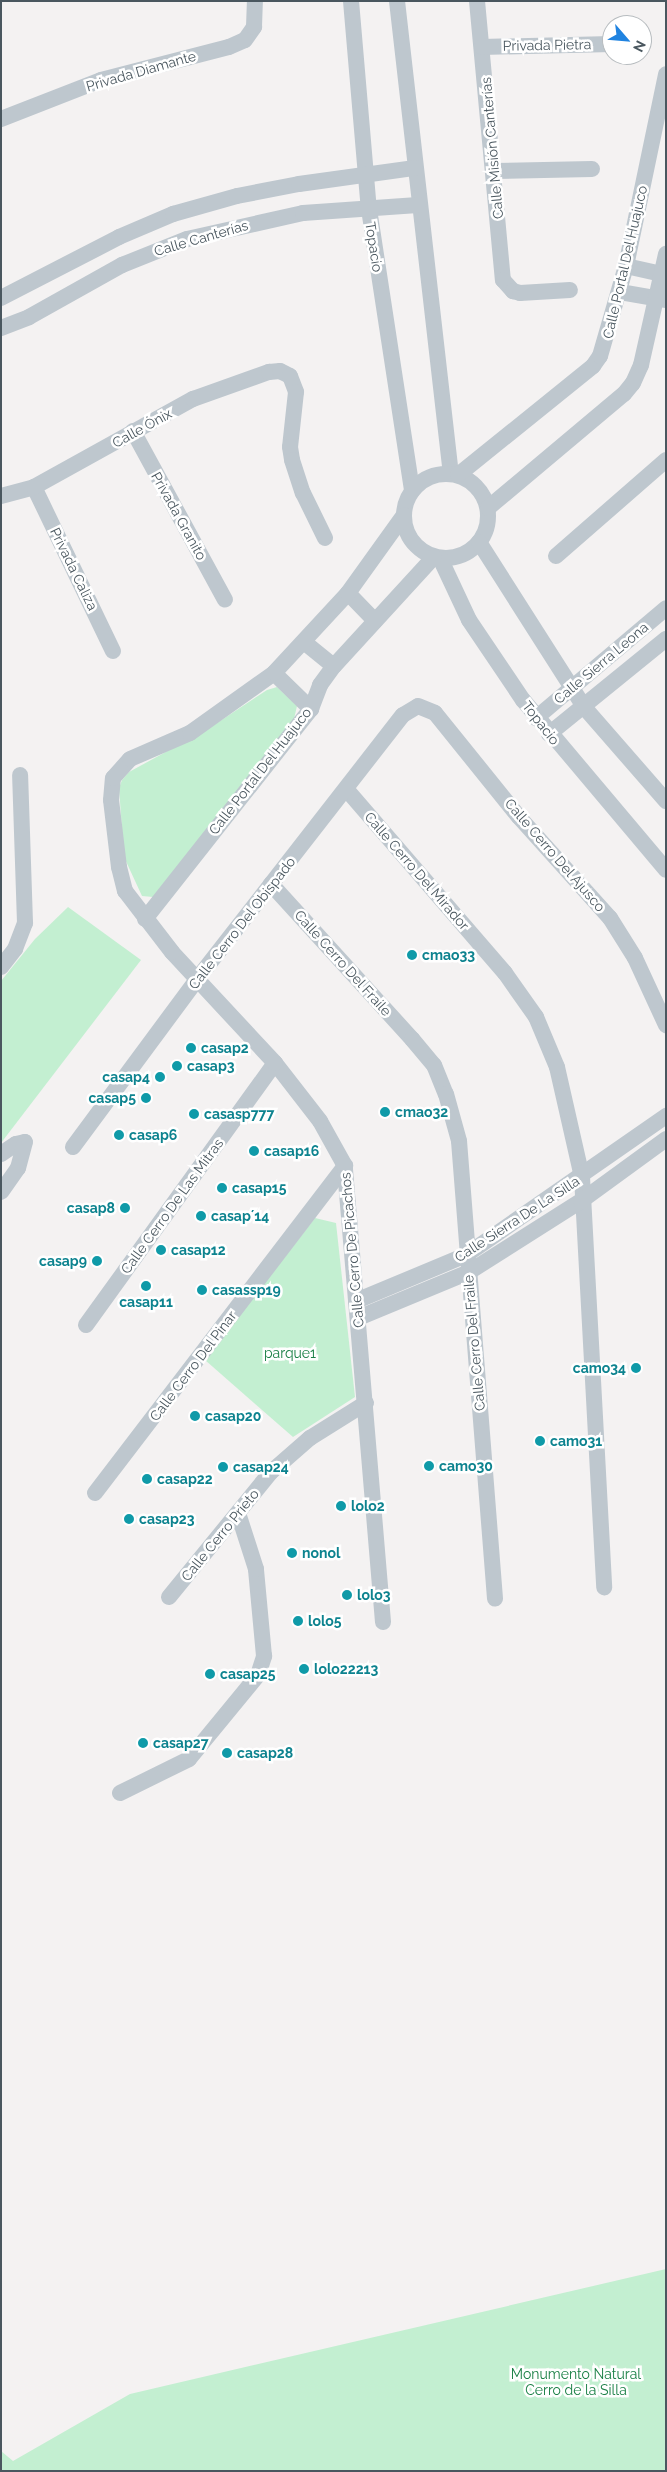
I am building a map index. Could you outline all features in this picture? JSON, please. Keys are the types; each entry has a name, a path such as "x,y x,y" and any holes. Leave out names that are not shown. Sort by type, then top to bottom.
{"street":[{"name":"Privada Diamante","path":"1,119 100,80 230,47 251,34 256,15 255,1"},
{"name":"Topacio","path":"351,1 369,209 412,491"},
{"path":"396,1 418,205 454,474"},
{"name":"Calle Misión Canterías","path":"478,1 503,280 513,292 570,290"},
{"name":"Privada Pietra","path":"482,46 602,44"},
{"name":"Calle Portal Del Huajuco","path":"454,474 593,366 606,343 626,266 666,74"},
{"name":"Calle Canterías","path":"1,298 118,237 173,214 237,196 299,184 414,168"},
{"path":"494,171 592,169"},
{"path":"299,184 303,213"},
{"name":"Calle Canterías","path":"1,328 150,252 242,225 303,213 418,205"},
{"path":"488,508 624,394 640,365 661,299 666,254"},
{"path":"626,266 664,275"},
{"path":"620,292 661,299"},
{"name":"Calle Ónix","path":"1,496 34,487 132,431 224,387 269,372 286,373 296,392 290,447 292,460 303,493 325,538"},
{"name":"Privada Granito","path":"132,431 226,600"},
{"path":"556,556 666,460"},
{"path":"311,709 274,673 348,593 404,515 412,491 430,478 454,474 477,488 488,508 488,521 479,542 455,557 437,557 412,541 404,515"},
{"name":"Privada Caliza","path":"34,487 113,651"},
{"path":"479,542 584,707 666,801"},
{"name":"Topacio","path":"437,557 469,620 536,718 666,870"},
{"name":"Calle Portal Del Huajuco","path":"144,918 311,709 320,685 334,666 437,557"},
{"path":"348,593 375,621"},
{"name":"Calle Sierra Leona","path":"536,718 666,608"},
{"path":"549,734 666,639"},
{"path":"626,641 640,659"},
{"path":"304,642 334,666"},
{"name":"Calle Cerro De Picachos","path":"274,673 190,733 130,759 114,778 110,800 119,867 125,891 144,918 275,1063 320,1122 345,1166 383,1622"},
{"name":"Calle Cerro Del Obispado","path":"73,1147 198,978 347,790 403,715 418,706"},
{"name":"Calle Cerro Del Ajusco","path":"418,706 435,713 519,817 610,918 635,958 666,1025"},
{"path":"1,967 15,949 25,923 20,775"},
{"name":"Calle Cerro Del Mirador","path":"347,790 505,973 536,1017 557,1067 582,1177 581,1201 604,1587"},
{"name":"Calle Cerro Del Fraile","path":"271,884 434,1066 446,1094 459,1141 466,1255 469,1272 494,1599"},
{"name":"Calle Cerro De Las Mitras","path":"86,1325 275,1063"},
{"name":"Calle Sierra De La Silla","path":"356,1301 466,1255 582,1177 625,1142 666,1116"},
{"name":"Calle Sierra De La Silla","path":"358,1318 469,1272 581,1201 666,1139"},
{"path":"1,1154 16,1144 26,1142 18,1168 1,1192"},
{"name":"Calle Cerro Del Pinar","path":"95,1494 345,1166"},
{"name":"Calle Cerro Prieto","path":"169,1597 238,1513 290,1455 310,1438 366,1403"},
{"path":"120,1793 189,1759 258,1675 264,1656 256,1569 238,1513"}],"green space":[{"path":"277,687 297,706 294,719 153,897 142,896 124,857 119,788 122,780 129,772 208,729 267,690"},
{"path":"68,907 141,960 1,1143 1,981 35,939"},
{"name":"parque1","path":"315,1218 336,1223 355,1397 293,1437 205,1360"},
{"name":"Monumento Natural Cerro de la Silla","path":"666,2269 666,2471 1,2471 1,2451 13,2461 130,2394"}],"place":[{"name":"cmao33","path":"412,955"},
{"name":"casap2","path":"191,1048"},
{"name":"casap3","path":"177,1066"},
{"name":"casap4","path":"160,1077"},
{"name":"casap5","path":"146,1098"},
{"name":"cmao32","path":"385,1112"},
{"name":"casasp777","path":"194,1114"},
{"name":"casap6","path":"119,1135"},
{"name":"casap16","path":"254,1151"},
{"name":"casap15","path":"222,1188"},
{"name":"casap8","path":"125,1208"},
{"name":"casap´14","path":"201,1216"},
{"name":"casap12","path":"161,1250"},
{"name":"casap9","path":"97,1261"},
{"name":"casap11","path":"146,1286"},
{"name":"casassp19","path":"202,1290"},
{"name":"camo34","path":"636,1368"},
{"name":"casap20","path":"195,1416"},
{"name":"camo31","path":"540,1441"},
{"name":"camo30","path":"429,1466"},
{"name":"casap24","path":"223,1467"},
{"name":"casap22","path":"147,1479"},
{"name":"lolo2","path":"341,1506"},
{"name":"casap23","path":"129,1519"},
{"name":"nonol","path":"292,1553"},
{"name":"lolo3","path":"347,1595"},
{"name":"lolo5","path":"298,1621"},
{"name":"lolo22213","path":"304,1669"},
{"name":"casap25","path":"210,1674"},
{"name":"casap27","path":"143,1743"},
{"name":"casap28","path":"227,1753"}]}
